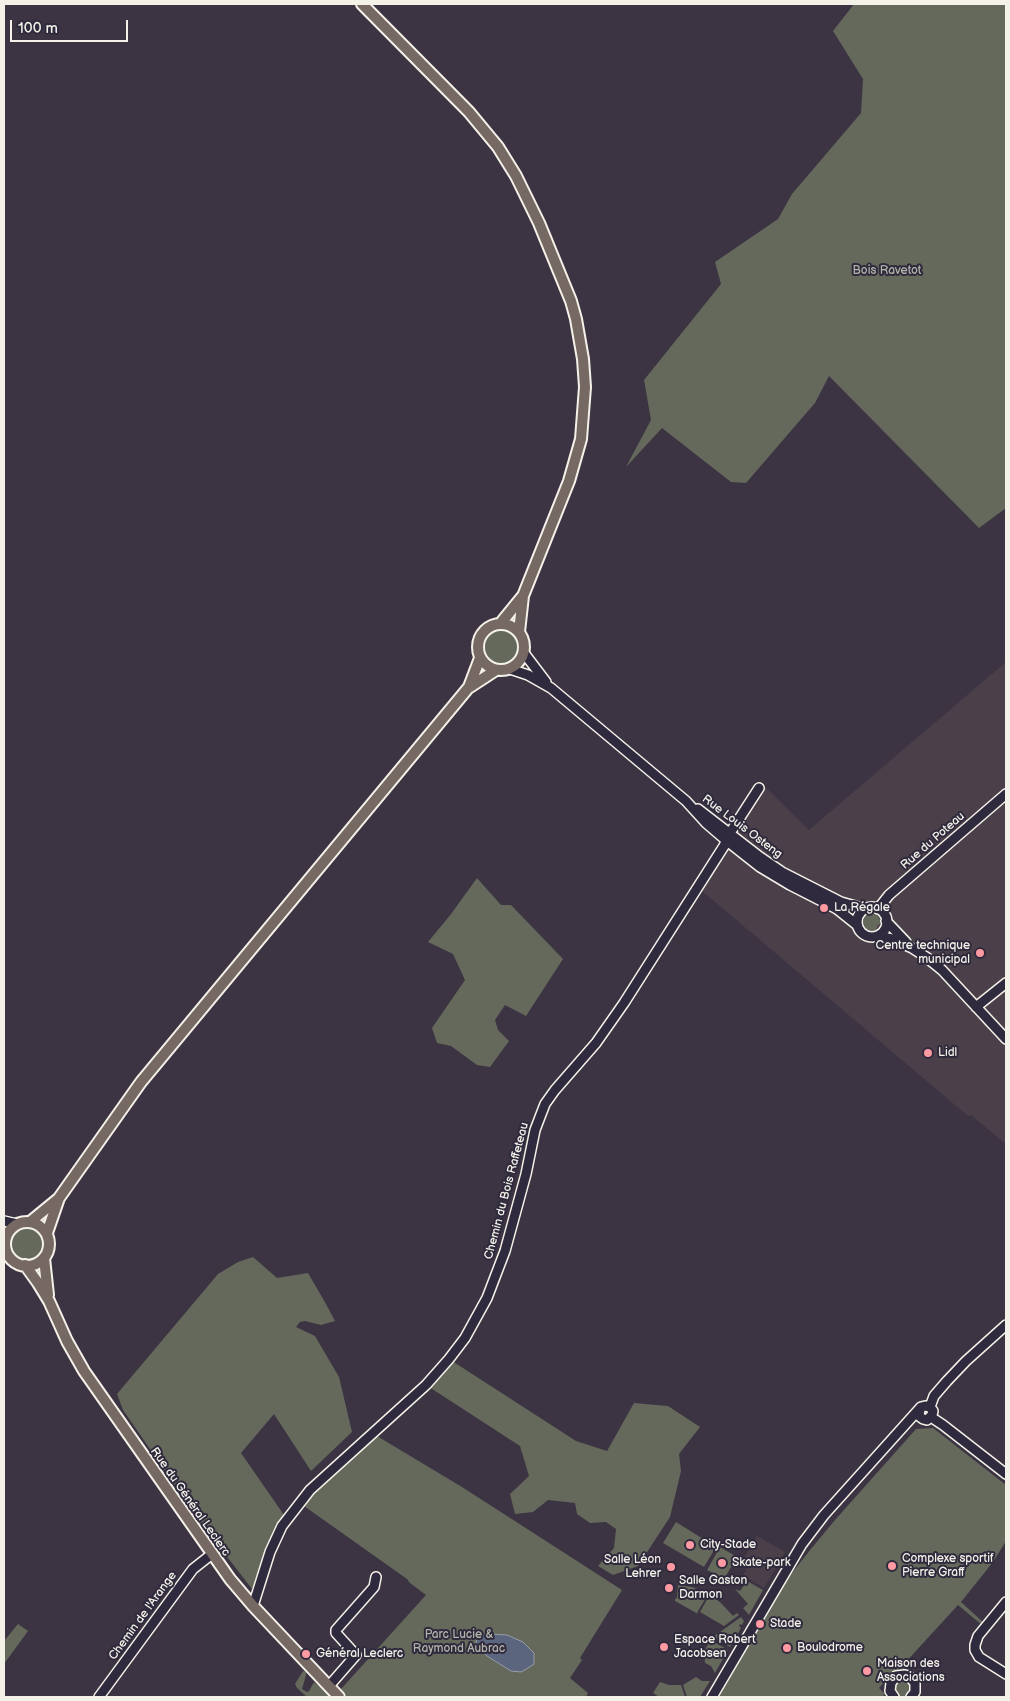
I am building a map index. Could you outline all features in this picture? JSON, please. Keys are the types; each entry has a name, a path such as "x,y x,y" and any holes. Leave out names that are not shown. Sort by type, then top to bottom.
{"main road":[{"path":"362,4 469,112 498,147 516,176 539,223 574,310 580,336 585,387 580,439 569,481 523,596 519,632"},
{"path":"500,624 523,596"},
{"path":"500,624 512,626 519,632 524,642 524,653 519,663 510,669 496,670 487,666 480,658 478,648 481,634 488,628 500,624"},
{"path":"46,1234 59,1198 153,1066 349,834 469,687 480,658"},
{"path":"469,687 496,670"},
{"path":"30,1222 42,1228 46,1234 49,1246 44,1258 32,1265 24,1265 13,1260 9,1255 4,1242 7,1236 17,1224 30,1222 59,1198"},
{"name":"Rue du Général Leclerc","path":"44,1258 49,1301"},
{"name":"Rue du Général Leclerc","path":"24,1265 49,1301 67,1341 84,1371 212,1554 253,1606 339,1697"}],"street":[{"name":"Rue Louis Osteng","path":"524,653 550,688"},
{"name":"Rue Louis Osteng","path":"510,669 528,675 550,688 686,802 700,810 775,877 837,909 857,924"},
{"name":"Chemin du Bois Raffeteau","path":"253,1606 270,1552 282,1526 310,1490 426,1385 465,1338 487,1298 505,1251 526,1174 535,1130 545,1104 609,1025 759,788"},
{"name":"Rue du Poteau","path":"878,909 889,895 1006,794"},
{"name":"Rue Louis Osteng","path":"728,837 796,879 841,902 866,909"},
{"path":"912,948 892,939 864,935 857,924 858,916 866,909 878,909 885,916 886,921 912,948 936,965 1006,1039"},
{"path":"877,936 884,930 886,921"},
{"path":"976,1007 1006,983"},
{"path":"4,1221 17,1224"},
{"path":"905,1427 928,1419 933,1411 930,1407 934,1396 947,1380 1006,1326"},
{"path":"712,1697 802,1544 824,1515 920,1409 925,1406 930,1407"},
{"path":"920,1409 920,1416 943,1425 1006,1474"},
{"name":"Chemin de l'Arange","path":"99,1697 193,1569 212,1554"},
{"path":"329,1686 356,1655 336,1633 336,1630 374,1587 376,1577"},
{"path":"1006,1602 978,1636 974,1645 979,1657 1006,1674"},
{"path":"894,1697 890,1691 891,1683 893,1679 900,1675 909,1676 915,1683 916,1687 913,1697"}],"shaded area":[{"path":"1006,662 1006,1144 971,1115 968,1116 701,890 735,837 764,786 809,830"},
{"path":"757,1536 785,1552 764,1588 743,1575 751,1562 744,1558"}],"green space":[{"name":"Bois Ravetot","path":"854,4 1006,4 1006,508 979,528 829,376 815,403 746,483 731,482 662,428 626,467 651,420 644,380 721,284 715,262 778,219 792,194 861,113 863,79 833,31"},
{"path":"502,630 514,635 519,647 514,659 502,664 490,659 485,647 490,635"},
{"path":"477,878 501,905 511,905 563,959 526,1016 505,1005 495,1020 498,1030 509,1041 490,1067 477,1065 451,1046 437,1043 432,1028 465,980 453,954 428,942"},
{"path":"871,913 878,916 881,923 876,930 872,931 866,929 863,922 865,917"},
{"path":"27,1228 33,1229 38,1233 42,1238 42,1250 38,1255 33,1259 27,1260 21,1259 16,1255 12,1250 11,1244 12,1238 16,1233 21,1229"},
{"path":"253,1257 277,1278 308,1273 326,1304 335,1321 321,1325 305,1321 300,1322 296,1327 315,1336 339,1377 352,1432 311,1471 274,1414 241,1453 284,1515 268,1543 252,1589 204,1527 123,1410 117,1394 218,1274 238,1262"},
{"path":"449,1359 576,1441 607,1451 634,1403 668,1406 700,1427 679,1454 681,1471 670,1517 638,1566 613,1575 598,1566 614,1548 616,1529 606,1522 590,1523 577,1514 575,1503 548,1500 533,1512 515,1514 510,1494 529,1476 520,1446 426,1385"},
{"name":"Complexe sportif Pierre Graff","path":"933,1428 1006,1485 1006,1541 993,1562 961,1602 984,1623 982,1625 958,1605 903,1665 907,1669 893,1676 891,1674 879,1688 885,1694 882,1697 719,1697 778,1594 810,1550 916,1429"},
{"name":"Parc Lucie & Raymond Aubrac","path":"377,1436 462,1487 622,1590 580,1658 582,1660 570,1678 588,1693 586,1697 347,1697 341,1689 426,1595 407,1579 304,1506 328,1477"},
{"name":"City-Stade","path":"676,1522 716,1547 704,1567 663,1543"},
{"name":"Skate-park","path":"720,1547 737,1557 724,1579 707,1570"},
{"path":"747,1581 763,1590 749,1615 743,1608 748,1604 735,1589 740,1591"},
{"path":"678,1585 692,1587 708,1594 698,1614 675,1601"},
{"path":"710,1594 733,1616 737,1613 739,1615 724,1626 700,1612"},
{"path":"741,1617 744,1621 742,1625 740,1624 741,1628 730,1647 713,1637"},
{"path":"18,1624 28,1631 4,1664 4,1641"},
{"path":"711,1640 728,1650 715,1673 711,1666 705,1663 704,1651"},
{"path":"303,1671 306,1672 306,1675 302,1689 307,1692 309,1691 314,1682 333,1697 307,1697 295,1684"},
{"path":"696,1677 702,1681 710,1681 700,1697 687,1697 683,1685"},
{"path":"903,1679 909,1682 912,1688 909,1694 903,1697 897,1694 894,1688 897,1682"},
{"path":"660,1682 669,1685 681,1685 685,1697 659,1697 653,1693"}],"water":[{"path":"482,1635 507,1635 523,1642 534,1653 534,1664 521,1672 511,1671 487,1656 477,1647 476,1641"}],"place":[{"name":"La Régale","path":"824,908"},
{"name":"Centre technique municipal","path":"980,953"},
{"name":"Lidl","path":"928,1053"},
{"name":"City-Stade","path":"690,1545"},
{"name":"Skate-park","path":"722,1563"},
{"name":"Complexe sportif Pierre Graff","path":"892,1566"},
{"name":"Salle Léon Lehrer","path":"671,1567"},
{"name":"Salle Gaston Darmon","path":"669,1588"},
{"name":"Stade","path":"760,1624"},
{"name":"Espace Robert Jacobsen","path":"664,1647"},
{"name":"Boulodrome","path":"787,1648"},
{"name":"Général Leclerc","path":"306,1654"},
{"name":"Maison des Associations","path":"867,1671"}]}
